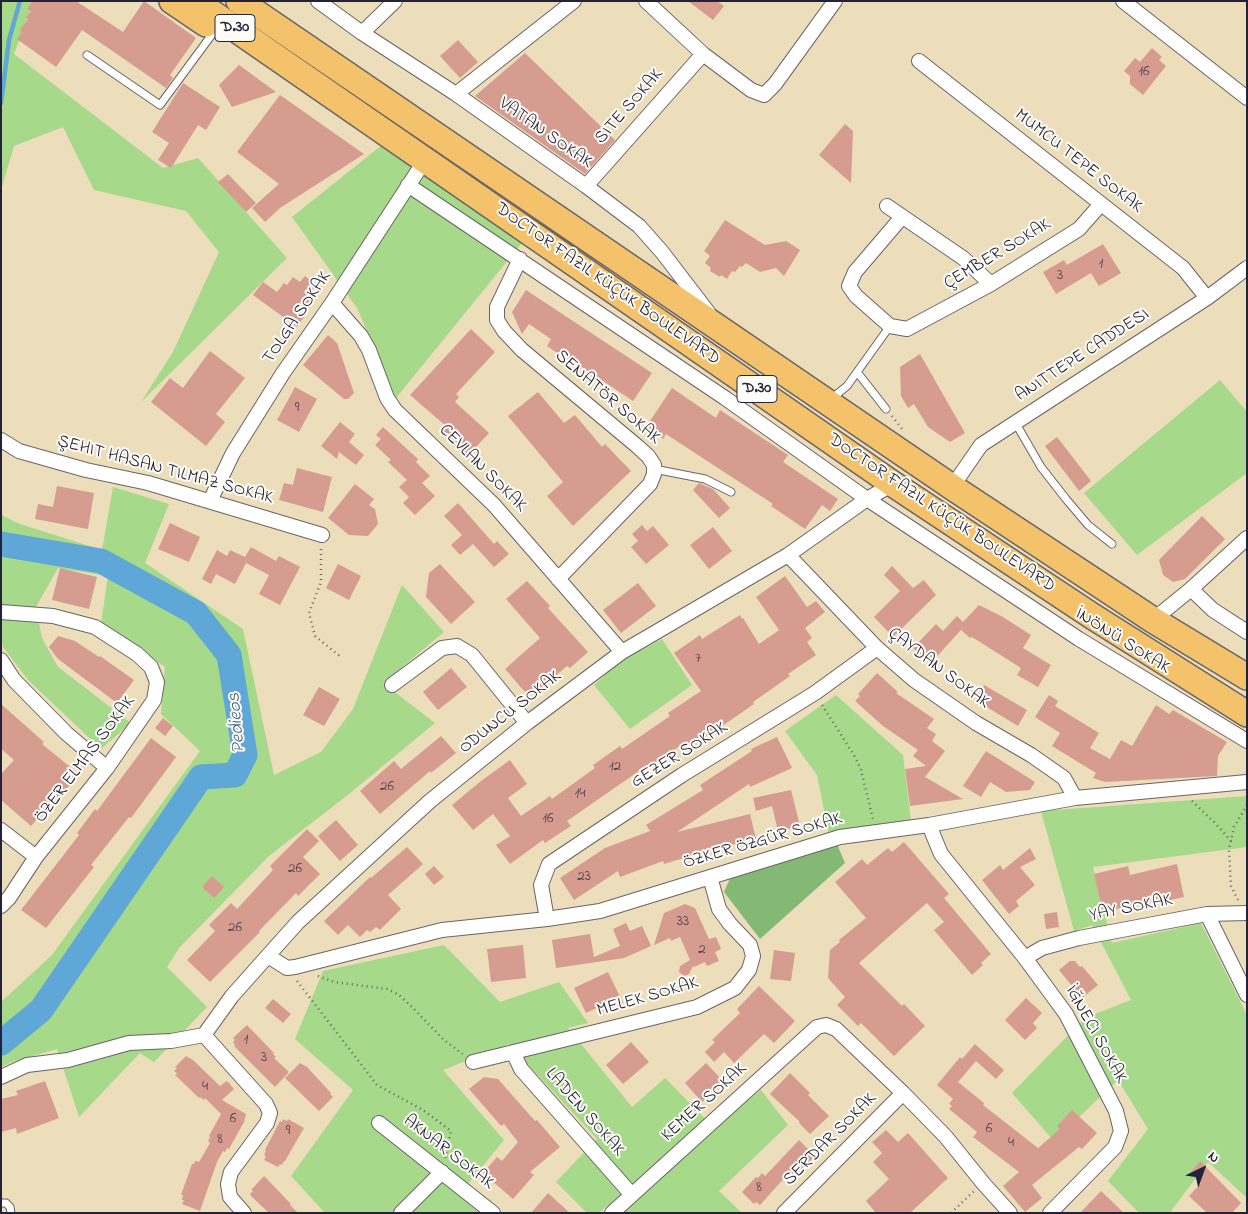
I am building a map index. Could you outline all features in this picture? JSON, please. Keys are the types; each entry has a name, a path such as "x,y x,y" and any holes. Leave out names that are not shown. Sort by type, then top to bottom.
{"highway":[{"path":"172,1 216,30 274,55"},
{"name":"D.30","path":"195,1 893,484 1092,616 1247,714"},
{"name":"D.30","path":"239,1 952,487 1154,620 1247,677"}],"street":[{"name":"VATAN SOKAK","path":"318,1 362,33 456,94 639,226 662,252 720,329"},
{"path":"362,33 396,1"},
{"path":"456,94 574,1"},
{"path":"646,1 703,54 751,90 764,95 775,84 834,1"},
{"path":"1124,1 1247,98"},
{"name":"SITE SOKAK","path":"586,186 703,54"},
{"name":"MUMCU TEPE SOKAK","path":"919,61 1183,268 1207,298"},
{"name":"TOLGA SOKAK","path":"210,501 238,445 283,373 332,303 425,160"},
{"name":"İNÖNÜ SOKAK","path":"408,184 725,398 867,499 1079,639 1247,741"},
{"name":"ÇEMBER SOKAK","path":"890,326 907,329 991,284 1079,229 1101,204"},
{"path":"887,206 964,258 991,284"},
{"path":"890,326 856,296 849,286 855,272 902,217"},
{"name":"SENATÖR SOKAK","path":"520,259 498,307 497,320 504,331 522,350 637,446 648,456 654,465 654,474 650,484 558,579"},
{"path":"952,487 981,445 1015,421 1207,298 1247,268"},
{"name":"CEVLAN SOKAK","path":"332,303 361,336 369,350 387,398 395,410 494,505 622,652"},
{"path":"1,440 19,451 86,470 148,483 322,535"},
{"name":"ODUNCU SOKAK","path":"204,1035 232,996 310,910 430,801 527,723 622,652 788,555 867,499 893,484"},
{"path":"1154,620 1247,538"},
{"name":"ÇAYDAN SOKAK","path":"788,555 877,648 914,680 976,723 1031,755 1064,778 1075,798"},
{"path":"1191,589 1213,610 1247,632"},
{"name":"ÖZER ELMAS SOKAK","path":"1,612 53,616 95,627 137,654 151,667 157,682 154,700 107,768 36,857 9,898 1,906"},
{"path":"392,685 442,648 457,646 472,655 527,723"},
{"name":"GEZER SOKAK","path":"547,919 541,885 549,864 682,775 815,693 877,648"},
{"path":"1,660 14,680 66,733 107,768"},
{"name":"ÖZKER ÖZGÜR SOKAK","path":"291,968 442,930 547,919 600,911 840,837 929,825 1075,798 1247,782"},
{"name":"İĞNECI SOKAK","path":"929,825 941,854 1026,958 1066,1014 1116,1111 1121,1131 1115,1147 1050,1213"},
{"path":"1,830 36,857"},
{"name":"MELEK SOKAK","path":"473,1062 697,1007 735,988 749,970 753,956 750,945 719,909 710,877"},
{"name":"YAY SOKAK","path":"1026,958 1042,948 1079,938 1207,914 1246,912"},
{"path":"1207,914 1247,995"},
{"path":"268,956 291,968"},
{"name":"KEMER SOKAK","path":"612,1213 816,1027 826,1025 836,1028 903,1093"},
{"path":"1,1078 27,1065 68,1060 129,1043 170,1041 204,1035 266,1104 270,1113 267,1123 231,1172 228,1184 230,1197 244,1213"},
{"name":"LADEN SOKAK","path":"512,1052 521,1069 632,1195"},
{"path":"903,1093 946,1137 1010,1213"},
{"name":"SERDAR SOKAK","path":"784,1213 903,1093"},
{"name":"AKNAR SOKAK","path":"380,1123 493,1213"},
{"path":"401,1213 442,1172"}],"lane":[{"path":"87,55 160,105 216,30"},
{"path":"827,402 847,386 890,326"},
{"path":"856,372 886,409"},
{"path":"1015,421 1041,467 1066,500 1088,525 1112,544"},
{"path":"654,469 705,479 731,492"},
{"path":"1,1203 6,1202 10,1207 11,1213"}],"path":[{"path":"322,535 321,582 308,613 315,636 341,657"},
{"path":"815,693 854,755 861,770 876,832"},
{"path":"1178,788 1216,824 1231,842"},
{"path":"1246,912 1231,886 1229,850 1234,827 1247,805"},
{"path":"291,968 334,982 387,989 399,995 444,1040 473,1062"},
{"path":"291,968 376,1085 424,1110 452,1131 442,1172"},
{"path":"951,1213 983,1183"}],"green space":[{"path":"3,1 34,1 14,54 163,168 198,158 287,258 141,402 173,352 219,252 186,211 94,190 63,127 14,146 1,190 1,6"},
{"path":"382,145 522,243 396,398 357,308 292,217"},
{"path":"1220,380 1247,412 1247,473 1137,555 1084,493"},
{"path":"113,487 169,504 145,563 243,629 274,775 321,752 353,709 402,585 444,632 383,683 435,723 349,794 269,856 179,948 167,967 207,1007 154,1062 140,1053 79,1117 57,1049 1,1067 1,1002 52,955 200,751 161,714 165,667 101,623 108,576 58,568 36,607 42,638 58,667 131,723 101,749 28,680 3,647 1,636 1,515 20,524 102,550"},
{"path":"662,639 692,685 630,729 594,685 622,660"},
{"path":"836,695 903,755 911,821 829,835 817,775 785,731"},
{"path":"1247,796 1247,847 1093,867 1112,943 1201,923 1247,1015 1247,1198 1208,1162 1171,1211 1172,1213 1139,1213 1108,1181 1148,1129 1118,1080 1054,1141 1012,1093 1085,1018 1131,1000 1092,925 1074,931 1041,811"},
{"path":"837,844 845,863 760,939 724,892 731,876"},
{"path":"444,945 500,1002 559,982 588,1023 568,1028 632,1107 665,1078 714,1128 761,1090 788,1125 719,1191 742,1213 615,1213 608,1205 599,1213 587,1213 556,1182 597,1139 509,1044 443,1070 504,1140 459,1195 479,1213 325,1213 291,1176 353,1090 295,1039 323,971"}],"building":[{"path":"33,1 76,1 123,32 144,1 196,38 170,75 173,78 166,88 82,30 56,67 17,39 22,32 20,30 28,19 26,17 31,11 27,9"},
{"path":"688,1 717,1 724,6 713,20"},
{"path":"458,40 478,62 460,78 440,56"},
{"path":"1152,48 1162,57 1159,60 1166,66 1143,95 1130,84 1130,76 1124,71 1135,58 1140,62"},
{"path":"525,53 615,140 585,174 475,96"},
{"path":"239,65 276,92 232,107 219,85"},
{"path":"183,83 220,107 206,130 198,125 171,168 158,160 169,143 152,132"},
{"path":"280,95 364,154 280,208 265,222 252,208 279,184 237,152"},
{"path":"845,124 853,131 851,183 819,155"},
{"path":"228,174 256,203 246,212 218,182"},
{"path":"725,220 765,245 786,241 800,250 784,276 776,268 760,272 746,263 735,272 732,271 727,279 710,271 711,268 705,263 710,256 704,251"},
{"path":"1103,244 1121,273 1099,286 1091,273 1056,294 1043,272 1064,260 1067,265"},
{"path":"305,276 316,285 307,297 312,301 303,312 306,314 297,327 253,295 263,282 277,292 284,283 287,285 293,277 300,282"},
{"path":"526,290 652,373 633,401 567,357 566,359 547,346 551,339 529,324 522,334 512,312"},
{"path":"471,329 495,352 456,394 459,397 455,402 489,433 467,457 441,434 447,427 410,395"},
{"path":"328,335 337,343 354,393 348,399 344,399 303,365"},
{"path":"210,351 245,378 216,414 225,422 206,446 151,402 170,378 183,388"},
{"path":"920,354 965,433 950,442 928,427 914,404 908,408 901,396 900,367"},
{"path":"295,387 317,399 299,432 277,420"},
{"path":"672,388 716,418 720,410 788,455 783,462 838,499 830,511 822,505 805,529 771,506 773,504 666,434 663,439 646,427"},
{"path":"538,392 564,423 575,415 602,447 605,444 631,471 573,526 547,496 563,482 508,416"},
{"path":"340,422 355,434 349,442 364,455 356,465 339,452 337,459 321,446"},
{"path":"383,427 418,459 416,462 430,476 422,483 435,496 415,515 403,503 409,497 399,487 407,480 388,462 391,460 375,445 381,439 376,435"},
{"path":"1057,437 1091,481 1079,491 1045,446"},
{"path":"297,468 332,477 323,512 279,500 284,483 293,485"},
{"path":"699,483 713,489 730,508 719,518 693,490"},
{"path":"355,484 374,499 369,505 375,509 378,524 368,536 349,535 328,518"},
{"path":"57,486 94,493 88,529 35,519 38,504 53,507"},
{"path":"458,503 494,544 497,541 509,554 494,567 473,544 460,555 451,545 462,535 444,516"},
{"path":"1202,516 1225,539 1185,579 1173,582 1163,575 1159,560"},
{"path":"170,523 200,537 189,562 158,549"},
{"path":"642,525 647,531 653,526 669,545 646,564 631,547 638,541 632,534"},
{"path":"713,527 732,551 709,569 690,545"},
{"path":"251,547 276,561 279,556 300,567 280,605 259,594 269,575 246,563 235,584 216,574 211,584 202,579 217,550 227,556 230,550 245,557"},
{"path":"338,564 361,576 349,600 326,588"},
{"path":"440,564 475,602 451,624 426,597 429,573"},
{"path":"892,566 913,588 924,580 936,595 893,637 874,617 900,591 884,575"},
{"path":"60,568 97,577 89,609 52,600"},
{"path":"785,576 807,607 816,601 825,612 805,628 812,638 807,642 816,655 788,674 790,676 728,722 690,746 687,741 650,766 649,764 567,821 571,826 545,843 543,840 510,864 496,845 510,836 493,814 473,830 452,805 510,760 527,784 508,798 521,816 550,796 552,799 595,768 593,765 620,746 622,749 670,716 668,713 701,691 674,653 700,635 702,639 740,615 759,644 779,630 756,597"},
{"path":"527,581 550,606 548,608 588,652 570,668 567,666 534,694 524,691 505,669 540,638 506,599"},
{"path":"638,583 656,606 621,633 603,610"},
{"path":"979,605 1003,617 1031,635 1023,648 1051,665 1038,687 1017,675 1021,668 972,637 970,638 961,630 930,664 913,648 936,624 943,631 957,616 963,622"},
{"path":"58,636 75,641 134,680 117,703 58,659 49,647"},
{"path":"451,668 467,687 438,710 423,692"},
{"path":"877,673 898,692 896,693 934,719 927,728 936,734 932,741 945,751 925,777 963,799 910,806 905,769 926,766 913,756 918,750 883,726 855,701 860,696 858,694"},
{"path":"984,685 1027,710 1018,726 975,700"},
{"path":"319,687 340,699 324,726 303,715"},
{"path":"1049,695 1058,701 1055,706 1099,733 1090,748 1110,759 1121,740 1132,746 1156,705 1169,714 1173,710 1227,742 1218,756 1217,776 1105,782 1093,778 1096,773 1052,746 1060,733 1035,717"},
{"path":"1,704 44,742 42,744 79,774 58,799 56,798 31,826 1,800 1,774 14,760 1,749"},
{"path":"163,718 173,726 165,736 155,728"},
{"path":"441,736 456,753 431,773 430,771 380,814 360,791 394,761 401,769"},
{"path":"777,737 792,768 750,787 749,784 677,832 750,814 756,839 664,864 663,861 620,877 618,871 574,900 560,878 605,848 650,831 646,825 703,790 700,785 752,751 751,749"},
{"path":"151,738 176,757 131,818 129,817 91,865 94,867 46,928 21,910 79,835 77,833 95,809 97,811"},
{"path":"986,751 1035,782 1030,790 1006,792 990,782 981,797 963,786"},
{"path":"791,790 800,826 778,831 772,806 756,811 753,798"},
{"path":"336,820 358,845 340,861 318,836"},
{"path":"307,829 319,841 303,857 320,874 298,896 296,893 210,982 187,960 215,931 209,925 231,903 237,909 273,870 270,866"},
{"path":"904,842 949,894 944,898 991,954 972,975 934,930 944,922 927,903 859,963 925,1026 894,1056 861,1023 858,1026 837,1005 845,997 828,978 830,950 866,918 835,882 862,859 867,865 888,848 892,852"},
{"path":"407,847 423,864 388,895 401,909 380,930 376,927 370,932 367,930 360,937 348,925 338,935 324,921 370,877"},
{"path":"1030,848 1036,859 1020,867 1035,885 1016,901 1019,906 1009,914 982,880 1000,865 1003,870"},
{"path":"1177,864 1184,897 1152,904 1151,901 1103,912 1094,874 1128,866 1130,875"},
{"path":"434,866 444,877 434,885 425,874"},
{"path":"212,876 224,887 214,898 202,887"},
{"path":"685,904 695,908 709,939 716,937 721,949 715,952 719,961 707,966 705,962 693,966 689,974 684,976 679,972 680,966 690,960 680,937 671,941 670,938 654,945 664,913"},
{"path":"1057,912 1059,927 1046,929 1044,914"},
{"path":"626,923 630,931 642,926 651,946 624,958 556,968 552,940 590,934 594,957 620,946 613,929"},
{"path":"523,945 526,978 491,982 487,949"},
{"path":"774,950 795,953 791,981 770,979"},
{"path":"1070,961 1075,961 1080,967 1082,966 1098,985 1082,998 1059,970"},
{"path":"608,972 623,1003 604,1012 601,1006 586,1013 574,988"},
{"path":"759,986 795,1021 774,1043 764,1034 734,1063 724,1052 714,1062 705,1052 715,1042 712,1040 740,1013 737,1009"},
{"path":"1026,998 1042,1013 1033,1023 1037,1028 1025,1040 1005,1020"},
{"path":"273,999 291,1014 283,1023 265,1008"},
{"path":"247,1025 274,1053 276,1057 274,1058 289,1072 275,1087 234,1046 233,1042 235,1040 233,1038"},
{"path":"631,1042 649,1062 623,1084 606,1065"},
{"path":"975,1044 1004,1070 996,1079 976,1061 958,1082 984,1103 983,1105 1038,1148 1060,1129 1057,1126 1072,1110 1097,1133 1082,1149 1079,1147 1032,1185 1042,1198 1025,1212 1003,1186 1019,1172 973,1137 977,1132 949,1109 952,1106 949,1104 953,1099 937,1085 960,1057 962,1059"},
{"path":"186,1056 193,1060 220,1086 227,1081 234,1089 222,1100 246,1114 244,1122 229,1149 227,1148 225,1152 223,1151 217,1162 200,1211 182,1204 184,1200 182,1200 183,1195 181,1195 192,1164 195,1161 199,1162 210,1143 208,1141 209,1136 221,1114 205,1098 204,1100 199,1098 175,1075 177,1073 174,1071 177,1068 175,1067"},
{"path":"300,1063 307,1067 333,1097 319,1111 285,1078"},
{"path":"706,1063 724,1082 702,1102 685,1083"},
{"path":"790,1073 829,1116 810,1134 770,1094"},
{"path":"484,1077 498,1079 560,1147 530,1172 534,1175 513,1199 483,1173 497,1157 502,1161 518,1142 504,1124 501,1126 469,1089"},
{"path":"45,1081 59,1118 17,1134 16,1128 1,1132 1,1099 18,1095 16,1091"},
{"path":"283,1119 287,1121 288,1119 304,1128 285,1161 278,1167 264,1160 266,1156 264,1155 280,1121 282,1122"},
{"path":"886,1130 898,1142 908,1133 948,1178 910,1213 876,1213 866,1201 889,1179 873,1162 882,1153 872,1142"},
{"path":"799,1140 815,1156 792,1180 786,1176 760,1205 756,1202 754,1204 742,1192 756,1177 758,1178 762,1173 765,1176"},
{"path":"1200,1161 1241,1203 1232,1213 1207,1213 1189,1196 1201,1183 1190,1173"},
{"path":"264,1176 298,1213 269,1213 252,1197 250,1194 253,1191 251,1190"},
{"path":"1101,1191 1124,1213 1080,1213"},
{"path":"548,1193 570,1213 531,1213"}],"waterway":[{"path":"1,103 9,40 20,1"},
{"name":"Pedieos","path":"1,544 101,561 196,613 229,655 245,755 235,775 201,777 41,1010 1,1043"}]}
